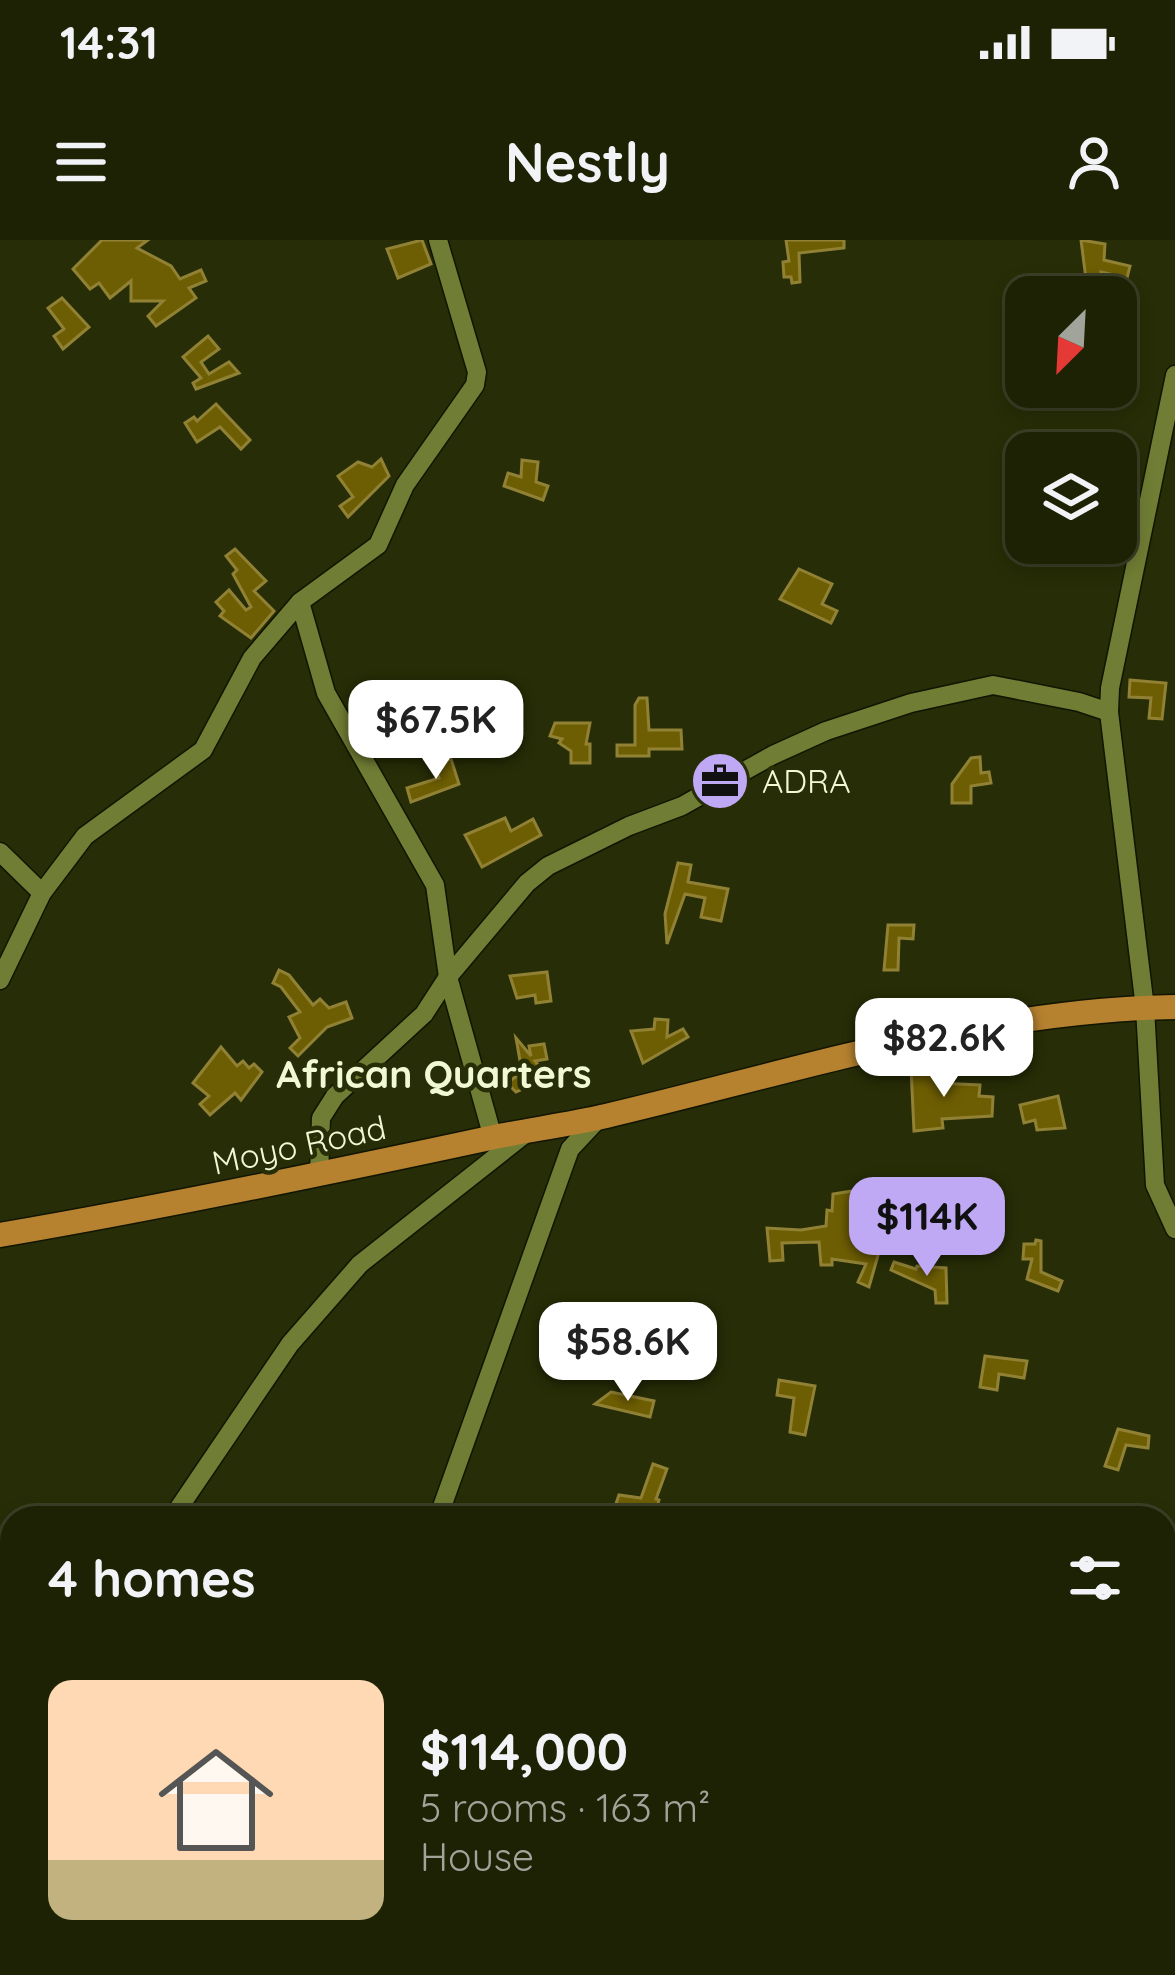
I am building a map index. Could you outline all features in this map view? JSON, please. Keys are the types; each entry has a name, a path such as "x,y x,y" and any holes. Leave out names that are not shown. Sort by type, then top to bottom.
{"main road":[{"name":"Moyo Road","path":"0,1234 600,1118 878,1049 1054,1015 1175,1007"}],"street":[{"path":"0,980 42,893 85,836 203,750 252,658 300,602 378,545 405,485 475,386 477,372 438,240"},
{"path":"1175,376 1110,688 1109,712 1145,1008 1155,1185 1175,1229"},
{"path":"300,602 326,692 435,885 448,976 493,1138"},
{"path":"320,1175 321,1118 335,1096 424,1014 448,976 527,883 548,866 628,826 682,806 826,731 911,703 993,685 1109,712"},
{"path":"1079,702 1110,688"},
{"path":"0,851 42,893"},
{"path":"442,1506 570,1149 600,1118"},
{"path":"180,1506 290,1344 360,1264 528,1131"}],"building":[{"path":"102,240 148,240 137,248 171,266 180,279 201,270 206,281 189,288 196,298 156,326 148,316 163,301 131,301 131,281 110,298 99,283 90,289 73,269"},
{"path":"422,240 431,264 398,278 387,249"},
{"path":"786,240 844,240 844,248 799,253 800,282 792,283 791,277 784,277 783,262 789,261"},
{"path":"1081,240 1105,244 1104,260 1130,266 1128,276 1101,272 1101,276 1086,276"},
{"path":"62,298 89,327 63,349 54,336 64,329 48,308"},
{"path":"208,336 219,349 201,362 209,374 229,362 239,373 196,389 193,383 201,378 183,357"},
{"path":"216,404 250,440 241,449 220,427 197,442 185,423 194,417 197,421"},
{"path":"381,459 389,476 348,517 340,506 353,497 338,476 358,462 372,467"},
{"path":"522,460 538,462 536,482 548,486 543,500 504,486 508,473 521,477"},
{"path":"235,549 266,581 254,591 274,611 251,638 220,616 224,611 216,602 229,590 246,610 251,607 233,574 237,570 226,556"},
{"path":"799,569 832,584 822,604 837,611 831,623 780,599"},
{"path":"1130,680 1166,683 1162,719 1149,718 1151,698 1129,697"},
{"path":"639,698 647,698 649,730 681,730 682,749 617,756 617,745 635,745"},
{"path":"555,723 590,723 586,744 590,744 590,763 571,763 571,751 559,743 562,739 550,736"},
{"path":"980,757 981,773 989,772 991,783 971,786 971,803 952,803 952,784 971,758"},
{"path":"451,759 459,784 411,802 407,788 439,778 434,764"},
{"path":"505,818 511,831 533,819 541,835 482,867 465,835"},
{"path":"678,863 691,865 688,882 728,889 721,921 701,917 705,898 685,894 667,944 665,914"},
{"path":"888,925 914,925 913,939 899,938 898,970 884,970"},
{"path":"279,970 289,975 313,1005 320,999 329,1008 346,1002 352,1018 327,1027 298,1056 290,1048 300,1038 289,1017 300,1012 273,983"},
{"path":"547,972 551,1001 536,1003 535,995 517,998 510,976"},
{"path":"655,1019 668,1020 667,1037 683,1029 688,1037 643,1063 631,1031 654,1029"},
{"path":"516,1038 531,1056 529,1046 544,1044 547,1059 535,1061 547,1076 543,1087 532,1085 516,1092 507,1083 522,1072"},
{"path":"221,1047 237,1066 243,1061 262,1072 241,1100 235,1093 210,1115 200,1104 209,1096 193,1083"},
{"path":"937,1065 939,1083 980,1085 979,1096 993,1097 992,1116 942,1119 943,1128 914,1131 911,1068"},
{"path":"1058,1096 1065,1128 1037,1130 1035,1120 1024,1123 1020,1105"},
{"path":"877,1187 881,1198 860,1204 854,1233 856,1239 886,1246 879,1252 869,1287 858,1282 866,1264 832,1259 832,1265 821,1265 819,1242 782,1243 783,1260 770,1261 767,1228 826,1226 833,1194"},
{"path":"1041,1241 1041,1272 1062,1281 1058,1291 1027,1279 1032,1259 1023,1259 1024,1244"},
{"path":"894,1262 916,1269 946,1268 947,1303 936,1303 935,1290 891,1270"},
{"path":"985,1356 1027,1361 1024,1378 999,1374 997,1390 980,1387"},
{"path":"779,1380 815,1386 805,1435 790,1432 794,1398 777,1395"},
{"path":"611,1392 654,1401 650,1417 595,1404"},
{"path":"1118,1429 1149,1436 1148,1448 1126,1445 1118,1470 1105,1466"},
{"path":"653,1464 667,1469 657,1506 615,1506 619,1495 641,1498"}],"place":[{"name":"ADRA","path":"720,781"}],"district":[{"name":"African Quarters","path":"434,1074"}]}
